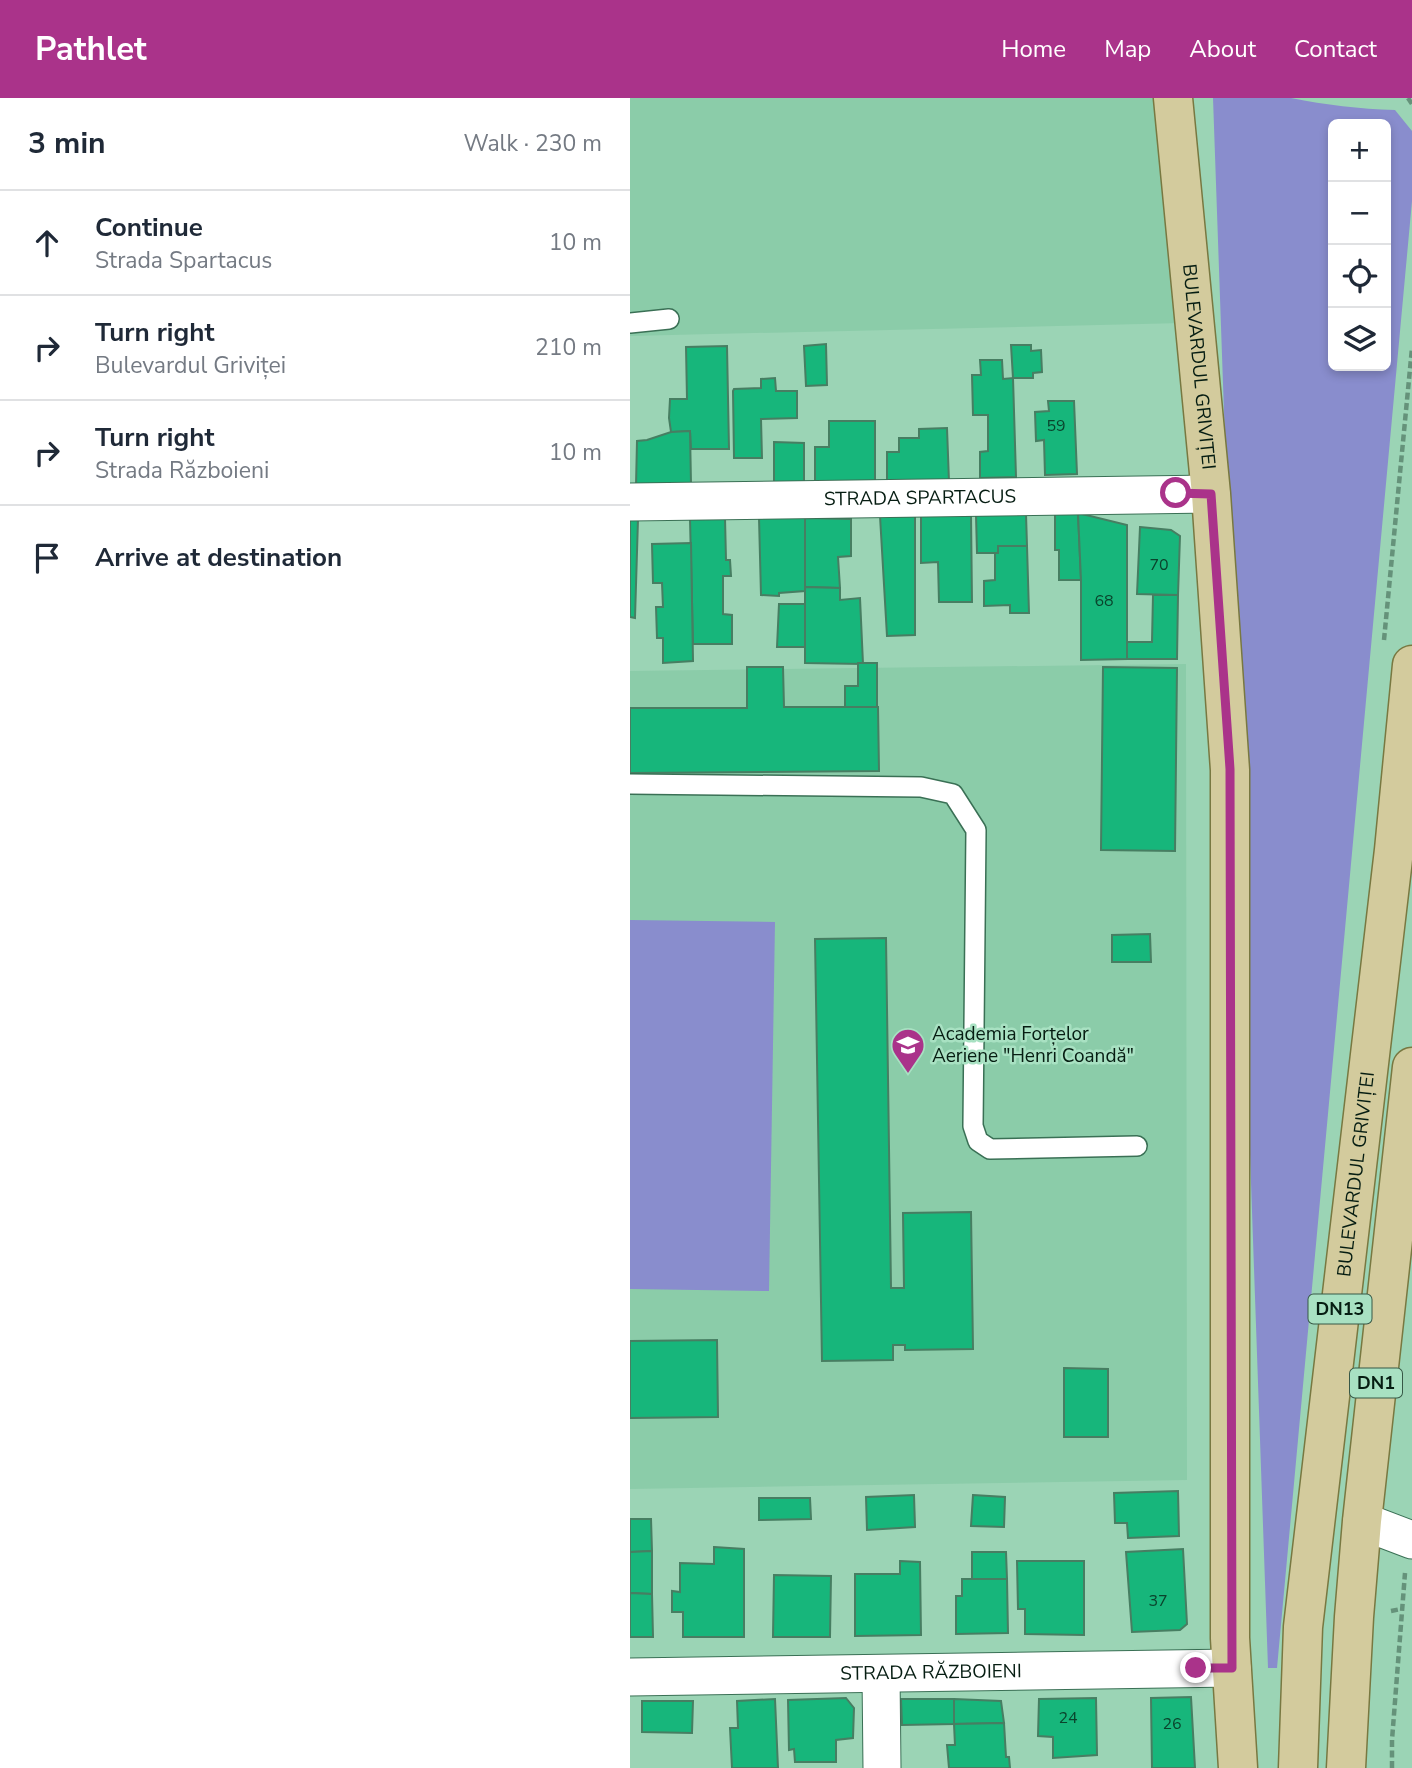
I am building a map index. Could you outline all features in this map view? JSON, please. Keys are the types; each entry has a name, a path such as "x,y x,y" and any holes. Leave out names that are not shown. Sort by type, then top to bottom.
{"main road":[{"name":"BULEVARDUL GRIVIȚEI","path":"1173,98 1211,494 1230,769 1232,1668 1238,1768"},
{"name":"BULEVARDUL GRIVIȚEI","path":"1298,1768 1303,1628 1394,850 1397,659"},
{"path":"1391,1246 1412,1067"},
{"name":"DN1","path":"1346,1768 1362,1521 1391,1246 1412,1170"}],"street":[{"name":"STRADA SPARTACUS","path":"630,502 1211,494"},
{"path":"1362,1521 1410,1539"},
{"name":"STRADA RĂZBOIENI","path":"630,1677 1232,1668"},
{"path":"881,1674 882,1768"}],"lane":[{"path":"630,323 669,318"},
{"path":"630,784 922,787 953,794 976,830 973,1126 978,1141 990,1149 1137,1146"}],"path":[{"path":"1408,98 1412,104"},
{"path":"1397,659 1412,348"},
{"path":"1392,1768 1399,1635 1410,1539"}],"shaded area":[{"path":"630,98 1177,98 1183,323 630,336"},
{"path":"1213,98 1291,98 1368,109 1395,110 1412,131 1412,201 1277,1668 1268,1668"},
{"name":"Academia Forțelor Aeriene \"Henri Coandă\"","path":"1186,664 1187,1480 630,1489 630,671"},
{"path":"630,920 775,922 769,1291 630,1289"}],"building":[{"path":"826,344 827,385 806,386 804,346"},
{"path":"1011,345 1031,345 1031,351 1041,350 1042,372 1033,373 1033,378 1013,378"},
{"path":"727,346 729,449 691,449 690,431 671,432 669,418 670,399 687,399 686,347"},
{"path":"980,360 1002,360 1003,379 1013,378 1016,477 980,478 980,452 988,451 988,415 973,415 972,375 981,375"},
{"path":"775,378 776,391 797,391 797,418 761,419 762,458 734,458 734,389 761,388 761,379"},
{"path":"1048,401 1074,401 1077,474 1045,475 1044,440 1036,441 1035,412 1049,411"},
{"path":"829,421 875,421 875,487 815,487 815,447 829,447"},
{"path":"947,428 949,482 887,484 887,452 899,452 899,438 919,438 919,429"},
{"path":"690,431 691,484 636,486 637,441 671,432"},
{"path":"774,442 804,443 804,485 774,485"},
{"path":"1078,513 1081,580 1059,580 1059,550 1055,550 1055,514"},
{"path":"1078,513 1127,525 1127,659 1081,660"},
{"path":"971,514 972,602 939,602 938,562 921,563 921,515"},
{"path":"1026,514 1027,546 998,546 998,553 977,553 976,515"},
{"path":"915,515 915,635 887,636 880,516"},
{"path":"725,518 726,560 730,560 731,576 723,576 723,614 732,615 732,644 693,644 690,519"},
{"path":"759,518 805,518 805,591 779,593 779,596 761,595"},
{"path":"805,518 851,519 851,556 838,557 840,588 805,587"},
{"path":"630,519 638,519 635,618 630,617"},
{"path":"1140,527 1171,530 1180,536 1178,595 1137,594"},
{"path":"691,543 693,661 663,663 663,638 657,638 656,607 663,607 662,583 653,583 652,544"},
{"path":"998,546 1027,546 1029,613 1010,613 1010,605 984,606 984,581 995,580 995,553 998,553"},
{"path":"805,587 840,588 840,600 860,598 863,664 805,663"},
{"path":"1153,595 1178,595 1177,659 1127,659 1127,642 1152,642"},
{"path":"779,604 805,604 805,647 777,647"},
{"path":"858,663 877,663 877,707 845,707 845,686 858,686"},
{"path":"747,667 783,667 784,707 878,707 879,771 630,773 630,708 747,708"},
{"path":"1103,667 1177,668 1175,851 1101,850"},
{"path":"1150,934 1151,962 1112,962 1112,935"},
{"path":"886,938 891,1288 904,1288 903,1213 971,1212 973,1349 905,1350 905,1345 893,1345 893,1360 822,1361 815,939"},
{"path":"717,1340 718,1417 630,1418 630,1341"},
{"path":"1064,1368 1108,1369 1108,1437 1064,1437"},
{"path":"1178,1491 1179,1536 1128,1538 1127,1523 1115,1523 1114,1493"},
{"path":"914,1495 915,1527 867,1530 866,1497"},
{"path":"973,1495 1005,1497 1004,1527 971,1526"},
{"path":"759,1498 810,1498 811,1519 759,1520"},
{"path":"630,1519 651,1519 652,1551 630,1552"},
{"path":"714,1547 744,1549 744,1637 683,1637 683,1612 672,1612 672,1591 680,1592 680,1563 714,1564"},
{"path":"1183,1549 1187,1624 1180,1630 1132,1632 1126,1552"},
{"path":"652,1551 652,1594 630,1593 630,1552"},
{"path":"972,1552 1006,1552 1007,1579 972,1580"},
{"path":"900,1561 920,1562 921,1635 855,1636 855,1574 900,1574"},
{"path":"1017,1561 1084,1561 1084,1635 1025,1634 1025,1609 1018,1609"},
{"path":"774,1575 831,1576 830,1637 773,1637"},
{"path":"962,1579 1007,1579 1008,1633 956,1634 956,1596 962,1596"},
{"path":"630,1593 652,1594 653,1637 630,1637"},
{"path":"1191,1697 1195,1768 1152,1768 1151,1698"},
{"path":"846,1698 854,1708 853,1738 836,1740 836,1762 795,1762 794,1749 789,1750 788,1700"},
{"path":"1096,1698 1097,1755 1053,1758 1053,1737 1038,1736 1039,1699"},
{"path":"775,1699 778,1768 732,1768 730,1728 738,1728 737,1701"},
{"path":"901,1699 954,1699 954,1724 902,1725"},
{"path":"954,1699 1001,1701 1004,1723 954,1724"},
{"path":"642,1701 693,1701 692,1733 642,1732"},
{"path":"1004,1723 1006,1757 1009,1757 1010,1768 949,1768 947,1745 955,1745 954,1724"}],"place":[{"name":"Academia Forțelor Aeriene \"Henri Coandă\"","path":"908,1075"}],"route":[{"path":"1176,493 1211,494 1230,769 1232,1668 1196,1668"}]}
